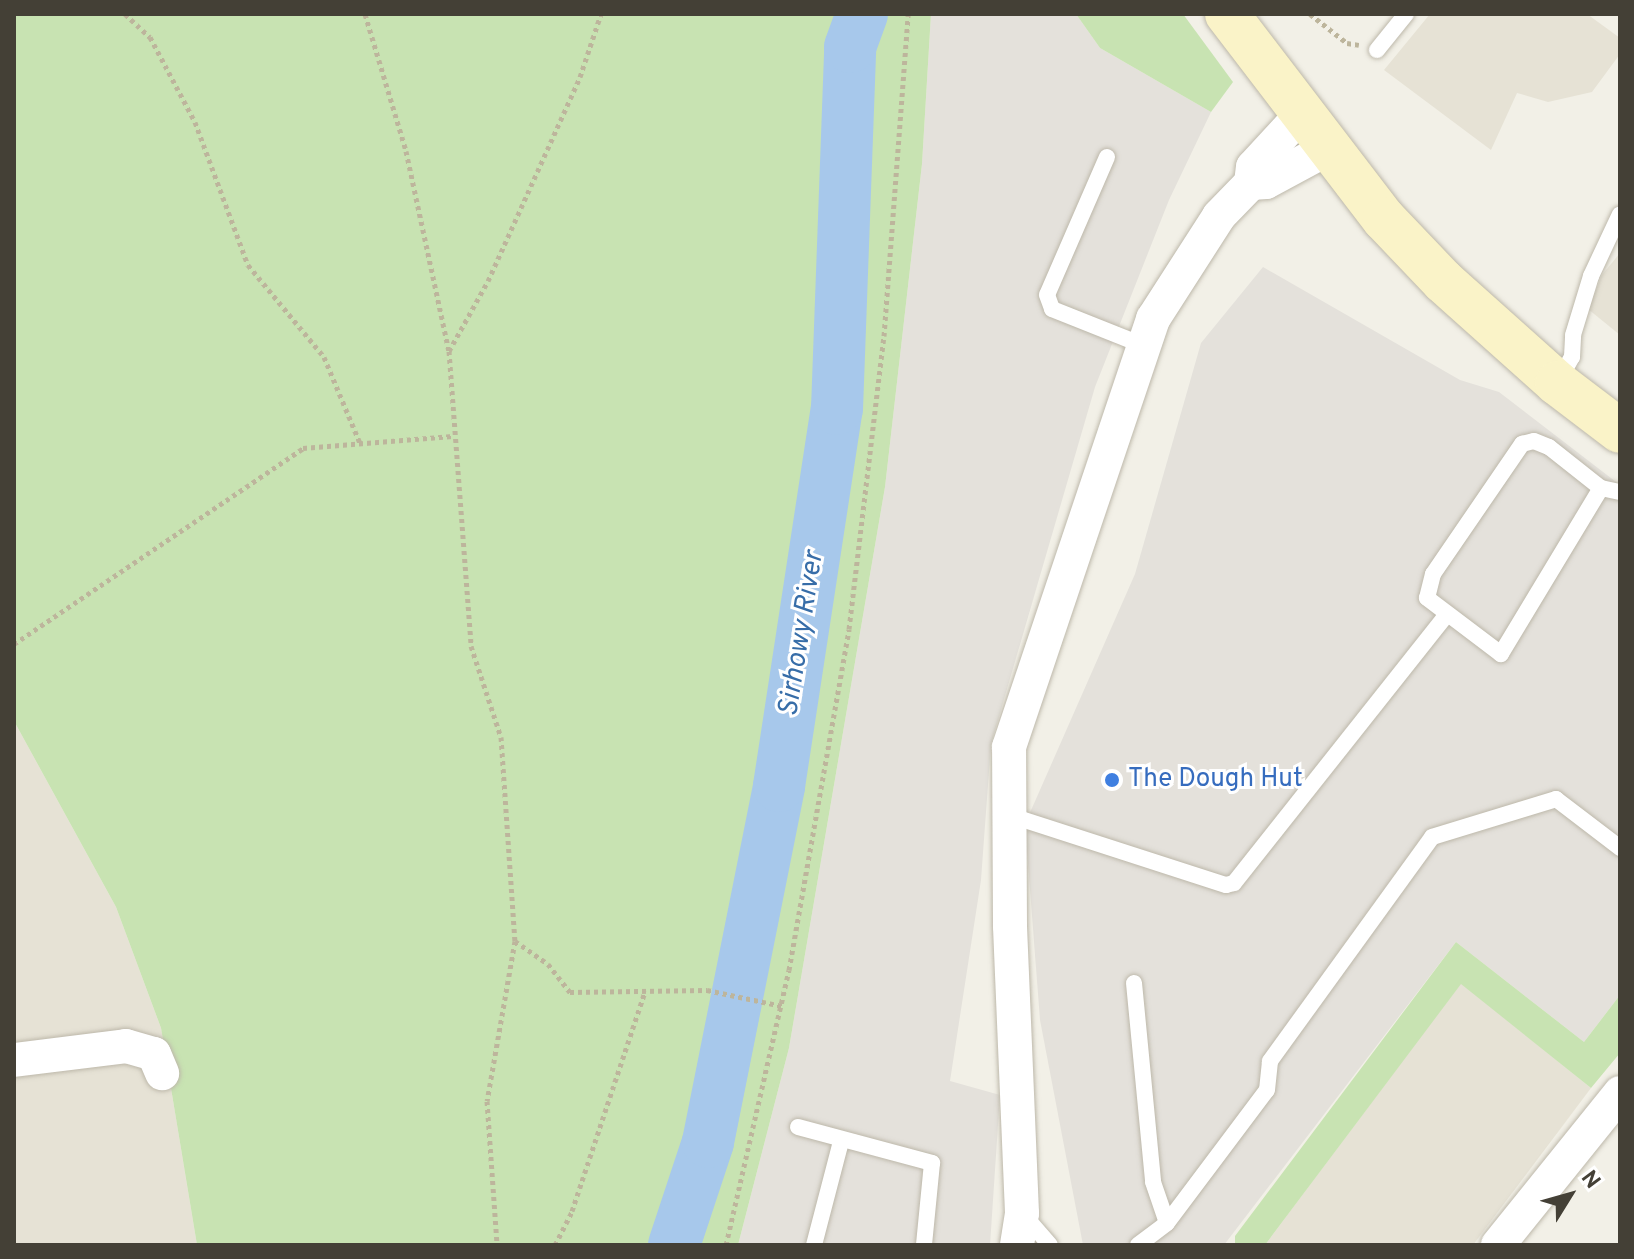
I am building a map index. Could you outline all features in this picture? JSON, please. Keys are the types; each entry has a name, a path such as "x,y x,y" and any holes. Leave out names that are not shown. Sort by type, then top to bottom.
{"main road":[{"path":"1227,14 1314,132 1443,281 1557,383 1620,431"}],"street":[{"path":"1019,1229 1009,747 1153,319 1219,216 1251,183 1253,167 1314,132"},
{"path":"14,1060 126,1046 154,1054 162,1073"},
{"path":"1498,1245 1620,1093"}],"lane":[{"path":"1378,48 1406,14"},
{"path":"1107,157 1047,295 1052,309 1145,346"},
{"path":"1557,383 1572,357 1573,335 1591,276 1620,214"},
{"path":"1601,488 1501,654 1446,616 1427,598 1433,574 1522,444 1534,441 1549,447 1601,488 1620,492"},
{"path":"1009,815 1226,885 1234,883 1446,616"},
{"path":"1138,1245 1167,1223 1267,1090 1270,1061 1432,837 1556,799 1620,848"},
{"path":"1134,983 1153,1182 1167,1223"},
{"path":"798,1127 932,1163 924,1245"},
{"path":"814,1245 841,1141"},
{"path":"1019,1229 1050,1245"}],"path":[{"path":"125,14 150,37 195,122 248,265 324,357 360,443"},
{"path":"365,14 406,151 449,351 471,646 501,737 515,941 487,1101 497,1245"},
{"path":"449,351 501,252 580,77 601,14"},
{"path":"726,1245 782,1006 849,629 884,336 908,14"},
{"path":"1310,14 1347,43 1378,48"},
{"path":"14,644 303,448 453,436"},
{"path":"515,941 548,964 570,992 707,990 782,1006"},
{"path":"555,1245 572,1211 645,991"}],"shaded area":[{"path":"931,14 1076,14 1100,48 1211,112 1169,200 1095,387 991,744 981,880 950,1081 1000,1095 990,1245 738,1245 789,1048 885,487 922,164"},
{"path":"1430,14 1587,14 1620,38 1620,54 1592,92 1548,102 1517,93 1491,150 1384,70"},
{"path":"1620,253 1620,335 1588,309 1602,275"},
{"path":"1263,267 1460,380 1499,392 1620,485 1620,995 1584,1042 1456,942 1224,1245 1083,1245 1040,1020 1025,824 1135,574 1201,343"},
{"path":"14,721 116,907 161,1028 197,1245 14,1245"},
{"path":"1461,983 1591,1088 1473,1245 1265,1245"}],"green space":[{"path":"14,14 931,14 922,164 885,487 789,1048 738,1245 197,1245 161,1028 116,907 14,721"},
{"path":"1076,14 1183,14 1233,82 1211,112 1100,48"},
{"path":"1456,942 1584,1042 1620,995 1620,1053 1591,1088 1461,984 1265,1245 1235,1245 1235,1236"}],"waterway":[{"name":"Sirhowy River","path":"674,1245 708,1142 779,786 837,409 850,47 862,14"}],"place":[{"name":"The Dough Hut","path":"1112,780"}]}
